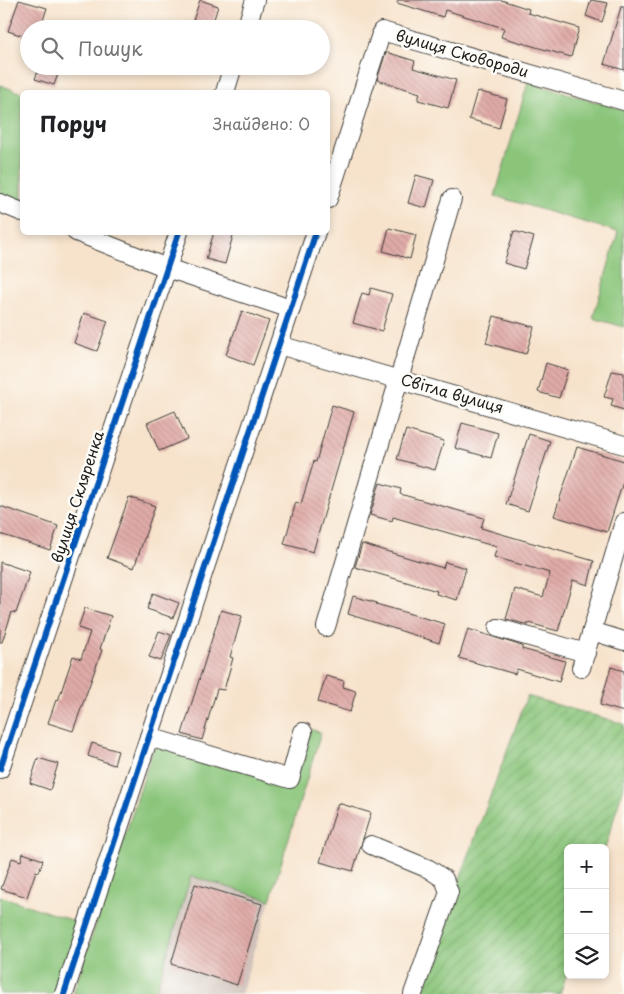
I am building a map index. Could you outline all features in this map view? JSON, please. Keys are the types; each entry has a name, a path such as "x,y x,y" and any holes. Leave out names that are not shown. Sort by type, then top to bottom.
{"street":[{"path":"249,20 255,0"},
{"name":"вулиця Сковороди","path":"330,192 382,31 624,101"},
{"path":"226,90 230,75"},
{"path":"326,627 452,199"},
{"path":"0,203 20,211"},
{"path":"84,235 167,268 291,309"},
{"name":"вулиця Скляренка","path":"0,769 178,235"},
{"path":"64,994 315,235"},
{"name":"Світла вулиця","path":"279,345 624,445"},
{"path":"498,628 584,661 624,522"},
{"path":"592,631 624,641"},
{"path":"149,737 290,779 303,732"},
{"path":"371,845 429,869 444,879 448,892 413,994"}],"shaded area":[{"path":"191,876 270,900 241,994 155,994"}],"green space":[{"path":"528,82 624,110 624,327 593,318 618,232 495,196"},
{"path":"0,85 20,92 20,201 0,193"},
{"path":"527,696 624,724 624,785 606,844 564,844 565,979 560,994 420,994"},
{"path":"311,729 321,733 270,900 191,876 155,994 73,994 155,744 294,785"},
{"path":"0,896 80,923 56,994 0,994"}],"building":[{"path":"19,0 47,8 43,20 20,20 20,35 8,31"},
{"path":"200,0 218,6 214,20 193,20"},
{"path":"398,0 501,0 529,9 528,13 579,28 571,57 501,37 504,28 445,10 443,17 397,3"},
{"path":"591,0 608,3 602,22 586,16"},
{"path":"621,7 624,7 624,70 604,64"},
{"path":"386,52 415,61 413,68 456,80 448,108 418,100 420,93 377,80"},
{"path":"37,75 58,75 54,85 35,79"},
{"path":"477,91 507,99 499,128 469,119"},
{"path":"416,175 434,180 426,208 408,203"},
{"path":"389,228 416,235 410,259 383,251"},
{"path":"514,231 534,237 524,269 504,263"},
{"path":"213,235 233,235 225,264 206,259"},
{"path":"371,288 392,294 382,331 353,323 362,293 369,295"},
{"path":"242,311 269,321 253,365 226,355"},
{"path":"84,313 108,321 97,351 74,343"},
{"path":"494,316 534,327 526,354 486,343"},
{"path":"546,363 568,370 559,398 538,392"},
{"path":"612,371 624,373 624,410 611,406 613,399 604,397"},
{"path":"332,405 354,412 313,552 284,544 296,502 301,504 314,461 316,462"},
{"path":"175,411 187,439 159,451 147,423"},
{"path":"462,423 498,433 491,458 455,448"},
{"path":"406,430 444,441 435,470 397,459"},
{"path":"529,434 550,441 528,511 506,504"},
{"path":"577,447 624,461 624,479 607,532 554,516"},
{"path":"380,483 401,489 400,494 484,518 481,528 594,561 588,585 573,580 558,631 506,619 515,589 543,597 550,573 494,557 497,547 393,517 392,521 370,515"},
{"path":"129,497 155,506 134,568 107,558"},
{"path":"0,506 58,526 50,550 0,534"},
{"path":"362,544 443,568 445,562 466,568 457,600 436,594 437,591 355,567"},
{"path":"0,562 30,572 16,613 12,612 2,642 0,642"},
{"path":"153,593 179,603 173,618 147,609"},
{"path":"353,596 445,624 439,643 348,614"},
{"path":"85,608 111,616 100,649 102,650 73,731 48,723 56,700 58,701 73,656 81,659 90,632 78,628"},
{"path":"221,610 242,616 230,657 233,658 224,690 217,689 202,740 182,734"},
{"path":"468,629 522,646 522,649 565,661 559,682 517,669 515,674 459,658"},
{"path":"159,631 171,635 161,661 149,657"},
{"path":"611,667 624,671 624,712 600,705"},
{"path":"326,676 344,681 343,687 356,691 350,712 318,702"},
{"path":"92,743 118,751 114,765 88,756"},
{"path":"38,758 58,764 50,790 30,783"},
{"path":"338,803 371,813 353,871 320,862"},
{"path":"23,853 43,860 39,872 36,871 27,897 1,889 12,858 21,861"},
{"path":"195,884 262,904 237,985 171,964"}],"cycle path":[{"path":"0,769 178,235"},
{"path":"64,994 315,235"}]}
